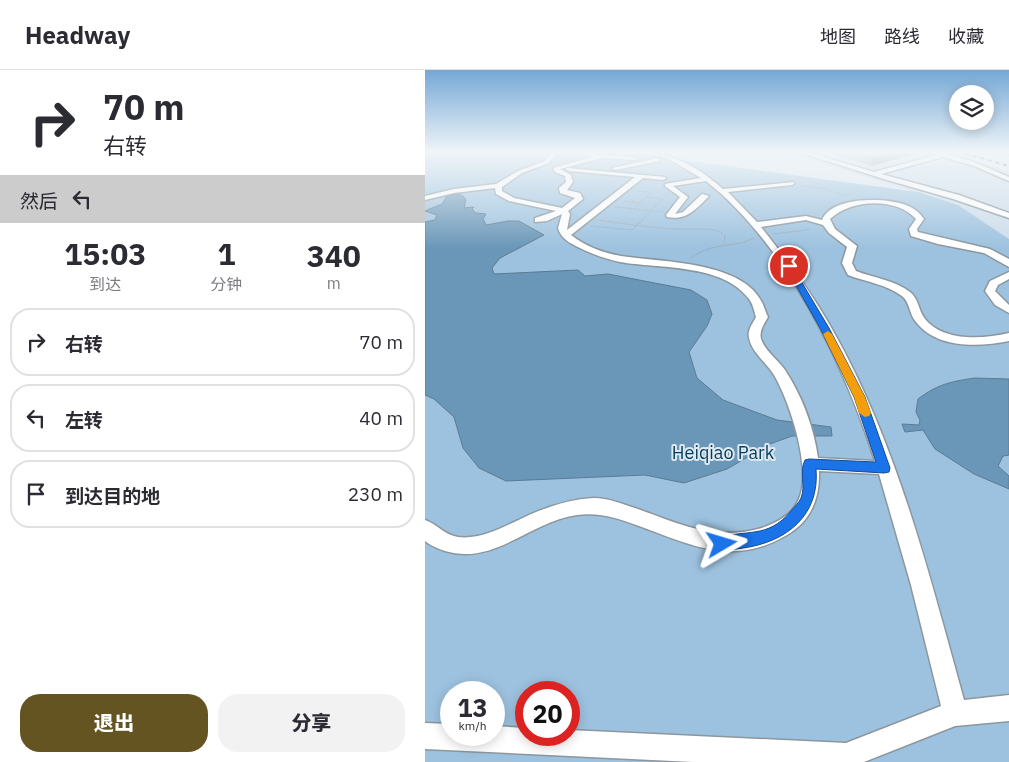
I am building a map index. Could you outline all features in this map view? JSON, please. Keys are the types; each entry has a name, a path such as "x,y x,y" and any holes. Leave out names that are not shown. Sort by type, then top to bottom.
{"street":[{"path":"425,198 454,191 498,186 502,183"},
{"path":"569,183 562,190 577,195 585,201 605,204"},
{"path":"565,235 590,219 605,204 632,183"},
{"path":"695,192 687,215 670,216 670,213 684,197 695,192 703,183"},
{"path":"712,183 760,230 789,266 860,397 906,530 955,713"},
{"path":"684,197 667,185 673,184 695,192 724,193 790,183"},
{"path":"904,183 956,197 1009,216"},
{"path":"425,528 438,540 459,547 476,547 501,538 551,513 580,506 597,506 616,509 701,540 722,544 753,540 775,533 788,524 801,511 807,502 811,485 805,440 791,392 780,373 757,344 754,334 762,317 757,301 745,288 733,281 686,266 619,259 579,245 565,235 562,227 566,214 562,210 507,198 499,192 498,186"},
{"path":"538,220 553,218 562,210 585,201"},
{"path":"821,222 834,210 855,202 880,202 915,212 920,219 913,228 914,234 924,239 970,246 995,255 1009,264"},
{"path":"760,230 806,218 821,222 852,246 847,263 852,273 895,287 911,297 920,321 927,328 947,336 975,342 989,342 1009,337"},
{"path":"1009,275 994,283 990,291 999,303 1009,310"},
{"path":"809,464 884,468"},
{"path":"425,736 846,756 955,713 1009,708"}],"path":[{"path":"793,183 835,192 847,196 855,202"},
{"path":"634,209 652,192 636,190"},
{"path":"630,196 623,201 640,203"},
{"path":"647,197 663,199 651,211 637,224 631,230 587,225 590,219 637,224 673,230 711,229 723,233 725,236 724,244"},
{"path":"605,204 670,213"},
{"path":"686,266 691,258 703,249 724,244 742,244 760,230 807,230 821,222"}],"shaded area":[{"path":"886,183 1009,183 1009,239 958,205"},
{"path":"457,194 463,196 466,200 464,208 474,207 472,209 476,213 486,214 483,219 486,225 519,221 544,235 500,258 492,268 494,274 578,270 585,276 608,274 691,290 707,300 712,314 707,326 689,352 697,378 723,400 777,420 831,427 832,436 792,436 770,444 727,469 684,483 645,475 506,481 479,468 463,448 454,417 434,399 425,395 425,222 435,220 437,215 425,211 442,204 447,196"},
{"path":"974,378 1009,379 1009,455 1003,456 998,466 1009,476 1009,489 974,474 935,449 923,430 905,432 902,424 919,425 920,420 916,412 918,399 925,394 945,384"}],"green space":[{"name":"Heiqiao Park","path":"425,183 854,183 918,192 958,205 1009,239 1009,762 425,762"}],"slow traffic":[{"path":"828,334 860,397 865,413"}],"route":[{"path":"722,544 753,540 775,533 788,524 807,502 811,485 809,464 884,468 860,397 789,266"}]}
